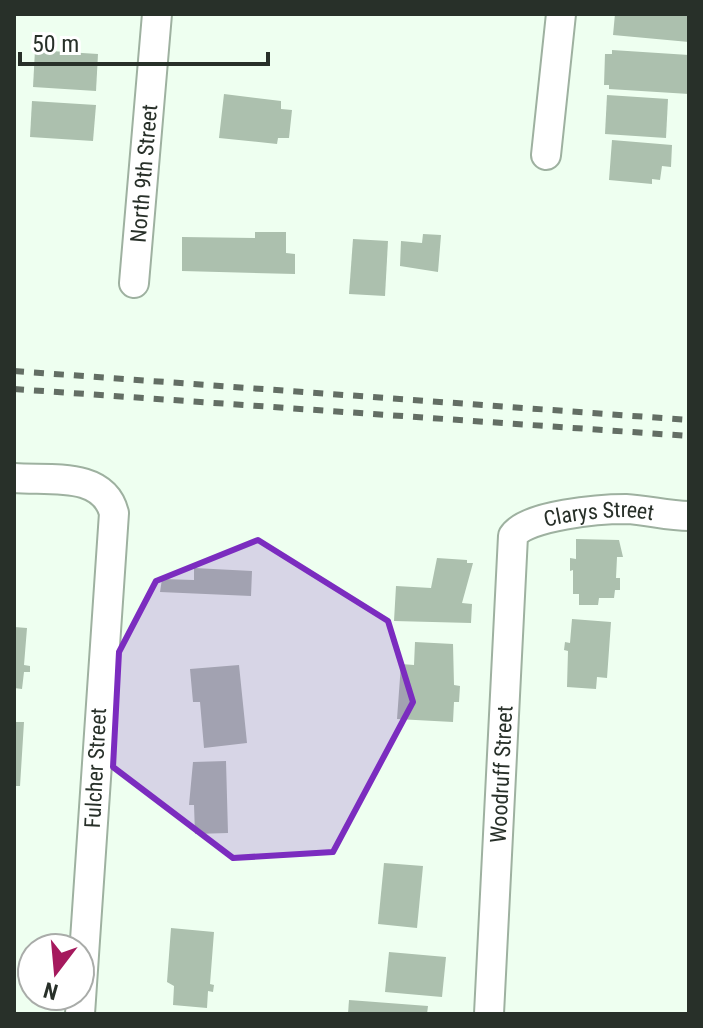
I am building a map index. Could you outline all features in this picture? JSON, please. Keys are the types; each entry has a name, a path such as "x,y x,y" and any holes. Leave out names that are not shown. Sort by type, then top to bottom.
{"street":[{"name":"North 9th Street","path":"134,283 157,14"},
{"path":"546,155 561,14"},
{"name":"Fulcher Street","path":"14,478 89,483 103,490 111,500 114,523 80,1014"},
{"name":"Clarys Street","path":"513,536 518,528 536,521 579,514 627,509 689,516"},
{"name":"Woodruff Street","path":"489,1014 513,536"}],"highlighted area":[{"path":"258,540 388,621 413,702 333,852 233,858 113,767 119,652 156,581"}],"building":[{"path":"615,14 689,14 689,42 613,35"},
{"path":"35,50 98,54 96,91 33,87"},
{"path":"612,50 689,55 689,94 609,89 609,85 604,85 605,54 612,54"},
{"path":"224,94 281,101 281,109 292,110 289,138 278,138 277,144 219,138"},
{"path":"607,95 668,99 666,138 605,134"},
{"path":"32,101 96,105 93,141 30,137"},
{"path":"612,140 672,145 671,167 662,166 660,180 652,179 652,184 609,180"},
{"path":"255,232 286,232 286,253 295,254 295,274 182,271 182,237 255,238"},
{"path":"423,234 441,235 438,272 400,266 401,241 422,243"},
{"path":"353,239 388,241 385,296 349,294"},
{"path":"576,539 619,540 623,557 617,557 616,578 620,578 620,590 615,590 614,598 599,598 598,605 579,605 579,594 573,594 573,570 570,571 570,558 576,559"},
{"path":"437,558 473,563 462,603 472,604 471,623 394,621 396,586 431,588"},
{"path":"194,568 252,571 251,596 160,592 162,579 194,580"},
{"path":"572,619 611,622 607,678 597,677 596,689 567,687 568,651 564,650 565,642 570,643"},
{"path":"14,627 27,628 24,665 30,666 30,672 24,672 22,689 14,688"},
{"path":"415,642 453,644 454,685 460,686 459,702 454,702 453,722 397,719 401,664 414,665"},
{"path":"239,665 247,743 204,748 200,702 193,702 190,669"},
{"path":"14,722 24,722 20,786 14,786"},
{"path":"226,761 228,833 195,834 194,805 189,805 193,762"},
{"path":"384,863 423,866 417,928 378,924"},
{"path":"171,928 214,932 210,984 214,985 213,992 208,991 207,1008 173,1005 174,986 167,982"},
{"path":"389,952 446,957 442,997 385,992"},
{"path":"349,1000 428,1006 427,1014 348,1014"}],"railway":[{"path":"14,371 689,420"},
{"path":"14,389 689,436"}]}
